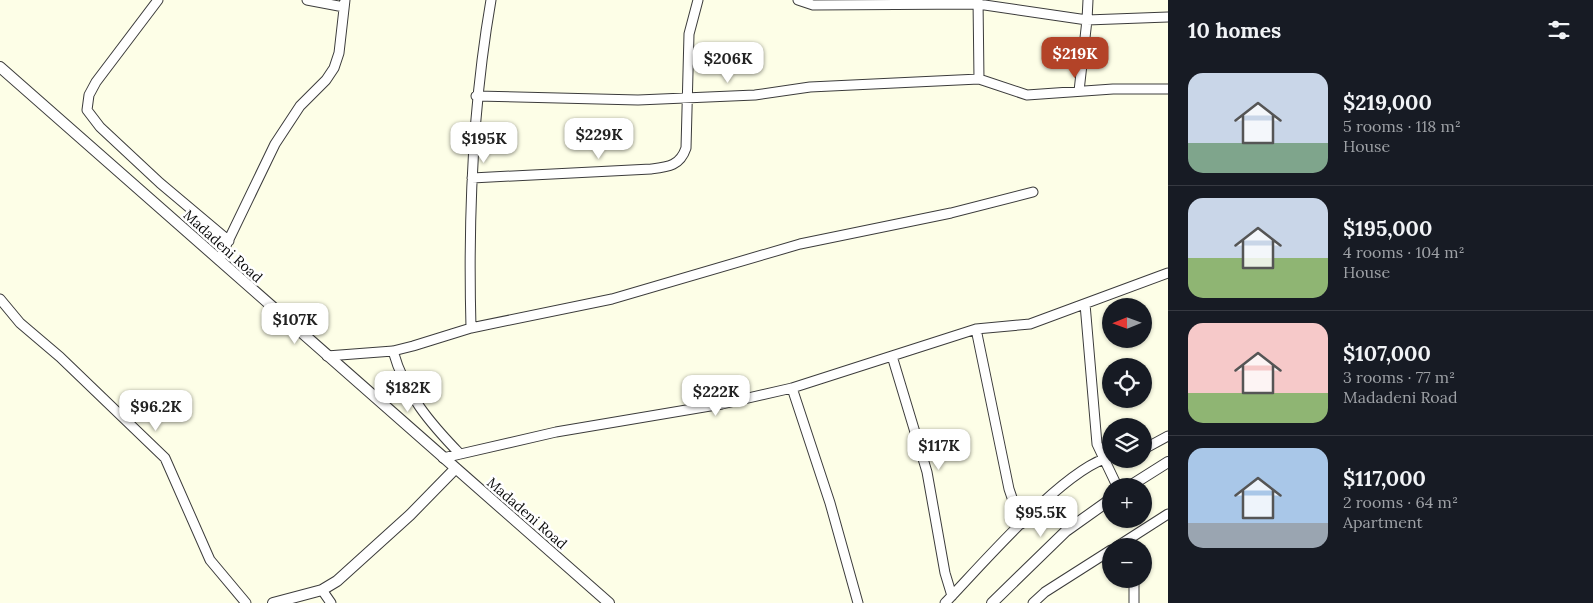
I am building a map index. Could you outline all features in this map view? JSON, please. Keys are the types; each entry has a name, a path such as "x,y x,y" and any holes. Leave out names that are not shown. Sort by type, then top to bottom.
{"street":[{"path":"158,0 96,82 89,95 87,110 100,127 160,183 229,241"},
{"path":"218,260 275,144 300,106 326,80 334,68 339,53 345,4 307,0"},
{"path":"471,328 469,216 476,96 491,0"},
{"path":"472,178 672,166 683,157 686,148 689,34 698,0"},
{"path":"798,0 812,5 978,2 1087,20 1168,17"},
{"path":"1079,91 1088,0"},
{"path":"978,2 979,79"},
{"name":"Madadeni Road","path":"0,67 609,603"},
{"path":"476,96 615,100 754,95 832,86 979,79 1027,95 1079,91 1168,89"},
{"path":"327,356 393,351 471,328 594,303 808,242 951,213 1032,192"},
{"path":"443,458 556,432 722,404 792,388 976,329 1030,324 1168,273"},
{"path":"0,299 20,323 60,357 165,458 210,560 246,603"},
{"path":"1085,304 1096,435 1102,448"},
{"path":"976,329 1009,490 1021,524"},
{"path":"393,351 399,373 417,405 460,454"},
{"path":"892,356 927,472 949,600"},
{"path":"792,388 830,503 858,603"},
{"path":"1152,445 1168,436"},
{"path":"949,600 1021,524 1061,488 1102,461"},
{"path":"1143,478 1168,462"},
{"path":"273,603 322,590 337,581 366,557 455,469"},
{"path":"992,603 1066,531 1102,505"},
{"path":"1130,538 1168,514"},
{"path":"1033,603 1045,592 1102,556"},
{"path":"1134,588 1134,603"},
{"path":"322,590 331,603"}]}
